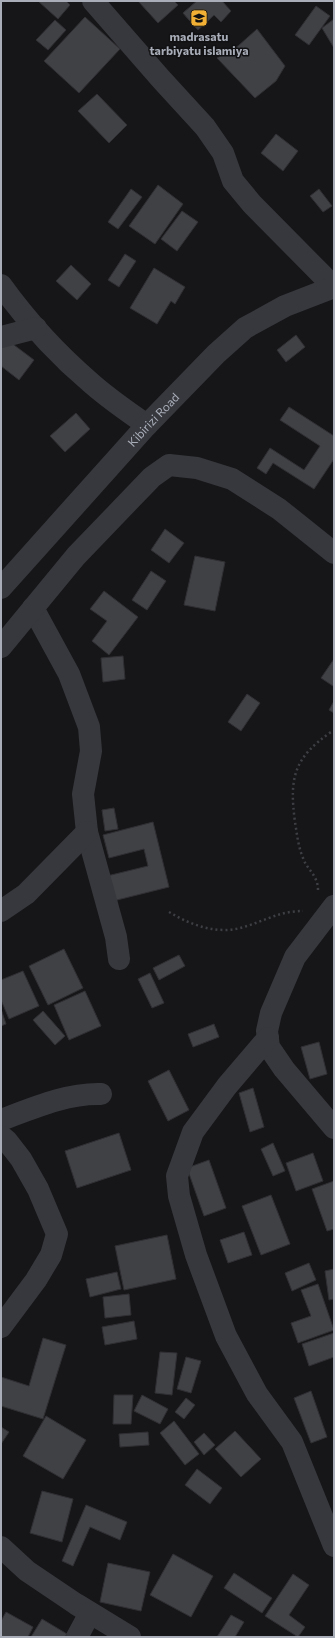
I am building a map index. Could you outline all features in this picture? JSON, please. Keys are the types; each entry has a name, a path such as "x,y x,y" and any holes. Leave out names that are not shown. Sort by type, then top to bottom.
{"street":[{"path":"93,1 205,127 223,153 227,168 233,181 252,204 334,287"},
{"path":"1,285 14,303 54,348 90,383 148,425"},
{"name":"Kibirizi Road","path":"1,588 148,425 216,354 245,328 284,306 334,287"},
{"path":"1,337 36,328"},
{"path":"1,647 76,556 152,477 169,465 197,468 232,478 279,508 334,553"},
{"path":"34,608 69,674 89,727 91,750 83,794 87,832 116,937 119,959"},
{"path":"1,911 26,894 87,832"},
{"path":"328,907 295,957 271,1013 267,1031 269,1048 284,1069 334,1128"},
{"path":"268,1038 227,1086 192,1132 177,1176 179,1196 196,1256 226,1336 257,1394 292,1442 334,1546"},
{"path":"1,1120 48,1102 90,1094 101,1094"},
{"path":"1,1136 7,1141 21,1159 38,1188 56,1234 51,1255 36,1280 1,1327"},
{"path":"1,1546 27,1571 90,1613 130,1637"},
{"path":"77,1637 90,1613"}],"path":[{"path":"169,912 183,921 200,927 225,930 247,926 283,913 328,907 318,882 303,859 292,802 294,780 302,759 310,748 331,732"}],"building":[{"path":"38,1 66,1 70,5 58,19"},
{"path":"138,1 174,1 178,5 158,23"},
{"name":"madrasatu tarbiyatu islamiya","path":"197,1 222,1 225,5 198,30 183,13"},
{"name":"madrasatu tarbiyatu islamiya","path":"197,1 222,1 231,11 221,22 214,15 198,30 183,13"},
{"path":"316,6 330,16 309,45 295,35"},
{"path":"85,17 120,49 79,93 44,61"},
{"path":"334,19 334,48 322,28"},
{"path":"55,20 66,30 48,50 36,40"},
{"path":"257,29 285,66 276,81 255,98 217,58 238,46"},
{"path":"97,94 127,125 109,143 78,111"},
{"path":"276,134 298,151 283,171 261,153"},
{"path":"158,185 183,204 155,244 129,226"},
{"path":"131,189 142,197 118,229 108,222"},
{"path":"319,189 332,206 323,212 310,196"},
{"path":"182,211 198,222 177,251 161,239"},
{"path":"125,254 136,261 119,287 108,280"},
{"path":"71,265 91,284 77,300 56,281"},
{"path":"154,268 185,287 175,304 171,301 157,324 130,308"},
{"path":"296,335 305,347 286,362 277,350"},
{"path":"6,339 34,360 19,380 1,366 1,345"},
{"path":"289,407 334,436 334,459 314,489 273,463 266,474 257,468 270,448 304,470 320,446 280,420"},
{"path":"76,413 90,429 65,452 50,436"},
{"path":"165,529 184,543 169,563 151,550"},
{"path":"195,556 225,562 215,611 184,605"},
{"path":"151,571 166,581 147,610 132,600"},
{"path":"104,591 138,617 109,655 92,641 107,621 90,609"},
{"path":"123,656 125,679 103,682 101,658"},
{"path":"334,659 334,684 333,686 321,678"},
{"path":"247,694 260,703 241,731 228,722"},
{"path":"334,701 334,713 329,710"},
{"path":"114,808 118,829 105,831 102,810"},
{"path":"153,822 169,887 113,901 107,876 148,866 144,849 109,858 103,835"},
{"path":"64,949 83,988 48,1005 29,966"},
{"path":"179,955 185,966 159,980 153,968"},
{"path":"23,971 39,1006 9,1019 1,1000 1,980"},
{"path":"150,973 164,1003 152,1008 138,979"},
{"path":"85,991 101,1026 69,1040 54,1005"},
{"path":"1,1009 6,1024 1,1026"},
{"path":"43,1011 65,1036 55,1045 33,1020"},
{"path":"214,1024 219,1037 193,1047 188,1034"},
{"path":"319,1042 327,1074 310,1079 301,1047"},
{"path":"169,1070 189,1110 168,1121 148,1081"},
{"path":"253,1088 264,1127 250,1132 239,1093"},
{"path":"119,1133 131,1170 77,1188 65,1151"},
{"path":"273,1143 285,1171 273,1176 261,1149"},
{"path":"313,1153 323,1181 296,1191 286,1163"},
{"path":"209,1160 226,1208 204,1216 187,1168"},
{"path":"334,1181 334,1229 327,1231 312,1189"},
{"path":"271,1195 290,1244 261,1255 242,1206"},
{"path":"244,1232 252,1255 228,1263 220,1240"},
{"path":"167,1235 176,1279 124,1290 115,1246"},
{"path":"309,1263 316,1280 292,1291 285,1273"},
{"path":"334,1269 334,1299 329,1300 325,1271"},
{"path":"117,1272 121,1289 90,1297 86,1279"},
{"path":"318,1284 334,1330 298,1343 291,1323 311,1316 301,1290"},
{"path":"129,1294 131,1315 105,1318 103,1297"},
{"path":"134,1321 137,1339 105,1345 102,1327"},
{"path":"334,1333 334,1357 309,1366 302,1344"},
{"path":"43,1338 66,1345 43,1419 1,1406 1,1377 29,1386"},
{"path":"160,1352 177,1353 172,1395 155,1393"},
{"path":"186,1357 201,1361 191,1393 177,1389"},
{"path":"311,1391 327,1437 311,1443 294,1398"},
{"path":"114,1395 133,1395 131,1424 113,1424"},
{"path":"142,1395 168,1409 160,1424 134,1411"},
{"path":"186,1398 195,1405 184,1419 175,1412"},
{"path":"46,1416 86,1440 63,1479 23,1456"},
{"path":"174,1421 199,1454 185,1465 160,1433"},
{"path":"1,1427 9,1432 1,1444"},
{"path":"235,1431 261,1459 241,1477 215,1449"},
{"path":"148,1432 149,1445 120,1447 119,1434"},
{"path":"204,1433 215,1445 204,1455 194,1442"},
{"path":"197,1469 222,1488 210,1504 185,1485"},
{"path":"42,1491 73,1499 62,1542 30,1533"},
{"path":"86,1505 127,1522 120,1540 90,1527 73,1566 62,1561"},
{"path":"173,1554 213,1576 191,1617 150,1595"},
{"path":"108,1563 150,1572 141,1611 100,1602"},
{"path":"234,1573 272,1598 262,1613 224,1588"},
{"path":"293,1574 309,1585 289,1615 305,1627 298,1637 265,1616"},
{"path":"6,1612 33,1627 28,1637 1,1637 1,1621"},
{"path":"231,1615 244,1622 235,1637 217,1637"},
{"path":"42,1619 67,1634 65,1637 31,1637"}],"place":[{"name":"madrasatu tarbiyatu islamiya","path":"199,18"}]}
